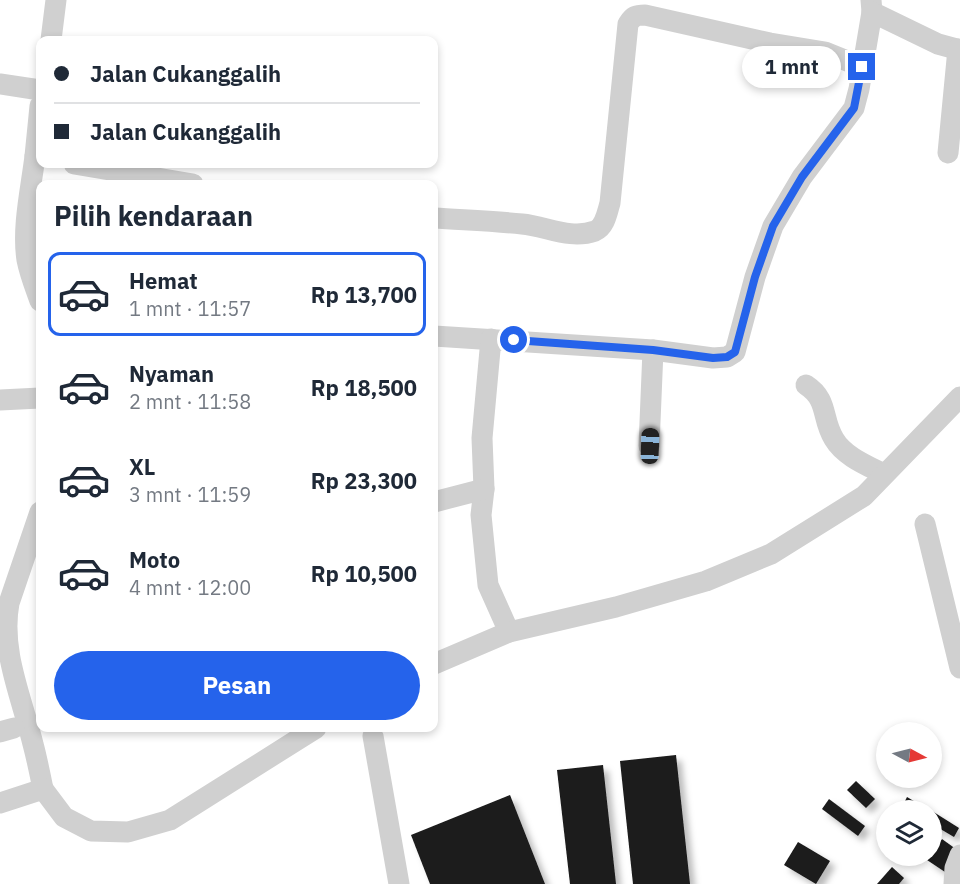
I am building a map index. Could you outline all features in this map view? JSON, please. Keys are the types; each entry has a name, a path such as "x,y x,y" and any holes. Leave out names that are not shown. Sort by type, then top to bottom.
{"street":[{"path":"52,36 56,0"},
{"path":"438,336 653,350 713,358 727,357 735,352 755,277 773,226 802,177 854,108 872,6 938,44 959,50 948,153"},
{"path":"438,218 543,226 566,234 597,230 603,223 610,203 628,24 632,17 637,15 825,52 862,67"},
{"path":"0,84 36,89"},
{"path":"36,168 27,228 27,258 36,290"},
{"path":"98,168 169,180"},
{"path":"491,339 482,438 484,489 481,515 488,585 509,632"},
{"path":"650,446 653,350"},
{"path":"806,385 817,392 834,439 858,461 884,474"},
{"path":"438,662 509,632 615,607 706,581 771,554 864,496 960,397"},
{"path":"0,400 36,398"},
{"path":"438,501 484,489"},
{"path":"925,524 960,668"},
{"path":"36,527 9,603 7,645 43,789 64,817 91,831 128,832 170,820 309,732"},
{"path":"373,736 399,884"},
{"path":"0,803 43,789"},
{"path":"954,884 954,868 960,855"}],"building":[{"path":"676,755 690,884 633,884 620,761"},
{"path":"603,765 616,884 570,884 557,770"},
{"path":"856,781 875,799 866,808 847,790"},
{"path":"510,795 545,884 430,884 411,835"},
{"path":"829,799 865,826 858,836 822,809"},
{"path":"942,817 959,828 954,837 942,830"},
{"path":"942,839 960,852 945,872 936,866 942,866"},
{"path":"798,842 830,861 816,884 784,865"},
{"path":"892,867 904,878 899,884 877,884"}],"route":[{"path":"514,340 653,350 713,358 727,357 735,352 755,277 773,226 802,177 854,108 862,67"}]}
